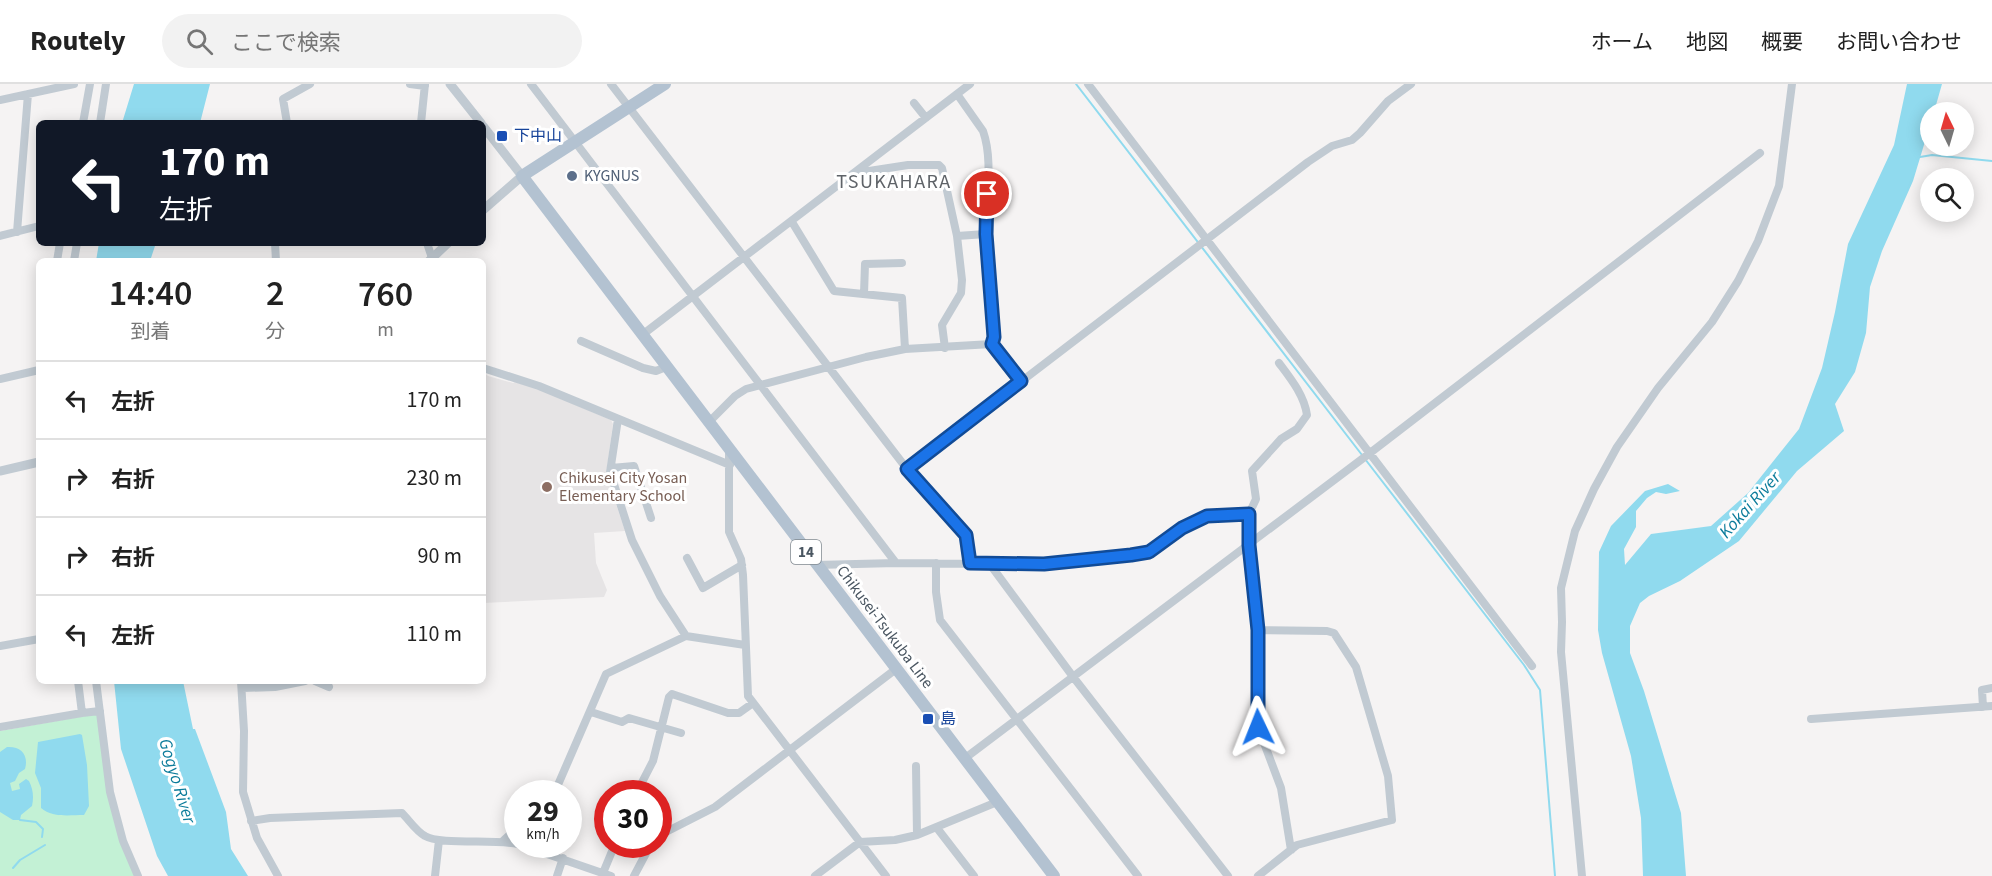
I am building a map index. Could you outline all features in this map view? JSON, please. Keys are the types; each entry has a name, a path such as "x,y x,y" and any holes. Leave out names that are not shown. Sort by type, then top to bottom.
{"main road":[{"path":"522,176 665,84"},
{"name":"Chikusei-Tsukuba Line","path":"522,176 1054,876"}],"street":[{"path":"0,100 74,84"},
{"path":"84,120 90,84"},
{"path":"100,120 106,84"},
{"path":"286,120 283,99 310,84"},
{"path":"410,84 425,85 421,120"},
{"path":"450,84 479,120"},
{"path":"531,84 896,563"},
{"path":"612,84 907,469 966,535 970,563"},
{"path":"642,335 970,84"},
{"path":"1088,84 1203,242 1366,456 1532,666"},
{"path":"907,469 1323,152 1352,140 1388,101 1411,84"},
{"path":"1582,876 1561,652 1561,588 1575,531 1617,447 1658,388 1712,322 1738,281 1758,241 1779,186 1792,84"},
{"path":"17,232 28,94"},
{"path":"957,94 985,137 986,234 994,337 992,344"},
{"path":"914,103 926,118"},
{"path":"486,129 522,176 486,207"},
{"path":"964,759 1366,456 1760,153"},
{"path":"862,168 869,171 908,165 939,165 945,173 957,236 962,280 961,293 942,325 945,348"},
{"path":"792,222 834,291 902,298 905,350"},
{"path":"0,236 36,227"},
{"path":"957,236 986,234"},
{"path":"432,258 445,246"},
{"path":"864,294 865,264 902,263"},
{"path":"581,340 643,368 656,371 666,367"},
{"path":"992,344 1021,381"},
{"path":"708,423 735,396 746,389 866,357 905,350 992,344"},
{"path":"1279,363 1297,388 1305,404 1307,415 1297,429 1281,439 1252,471 1256,499 1249,514 1249,545 1258,630 1258,727 1281,789 1291,850"},
{"path":"486,369 538,386 730,465"},
{"path":"0,379 36,371"},
{"path":"618,419 610,472 632,540 660,596 686,636"},
{"path":"729,451 729,532 742,565 748,696 886,876"},
{"path":"0,471 36,463"},
{"path":"611,468 634,466 651,518"},
{"path":"816,565 1044,564 1131,555 1149,552 1182,528 1207,516 1249,514"},
{"path":"687,558 704,588 742,565"},
{"path":"936,563 936,592 940,620 1138,876"},
{"path":"989,563 1074,678 1228,876"},
{"path":"1258,630 1334,633 1356,667 1388,776 1392,820 1297,845 1258,876"},
{"path":"560,780 606,674 686,636 745,645"},
{"path":"0,646 36,640"},
{"path":"672,829 715,807 897,669"},
{"path":"78,684 82,713"},
{"path":"96,684 110,792 123,841 138,876"},
{"path":"278,876 257,838 243,792 242,685 275,687 290,684"},
{"path":"322,684 329,687"},
{"path":"1811,719 1988,707 1982,690 1992,688"},
{"path":"643,780 653,761 669,697 672,694 728,713 739,713 753,703"},
{"path":"0,727 100,711"},
{"path":"591,712 622,722 629,717 681,733"},
{"path":"916,766 917,835"},
{"path":"815,876 860,842 895,840 917,835 997,802"},
{"path":"251,820 402,813 425,836 439,840 503,841"},
{"path":"937,828 974,876"},
{"path":"435,876 439,840"},
{"path":"558,876 563,858 607,875 611,858"},
{"path":"634,876 644,858"}],"shaded area":[{"name":"Chikusei City Yosan Elementary School","path":"486,374 538,389 611,420 613,424 606,474 625,531 594,533 596,563 607,590 604,597 486,603"}],"green space":[{"path":"96,714 99,718 108,791 136,876 0,876 0,731"}],"water":[{"path":"134,84 210,84 201,120 123,120"},
{"name":"Kokai River","path":"1907,84 1942,84 1937,102 1920,102 1921,156 1913,181 1882,251 1870,287 1866,333 1855,372 1835,404 1844,431 1797,471 1739,541 1680,581 1640,603 1630,626 1630,653 1681,813 1686,876 1643,876 1641,818 1631,756 1602,653 1598,630 1599,552 1611,526 1645,491 1668,484 1680,491 1666,494 1656,492 1647,498 1636,511 1636,527 1624,549 1625,565 1651,534 1711,526 1748,493 1799,429 1822,368 1848,244 1894,145"},
{"path":"98,246 155,246 151,258 96,258"},
{"name":"Gogyo River","path":"114,684 184,684 193,729 195,729 226,812 231,849 248,876 168,876 157,856 121,749"},
{"path":"80,734 87,765 89,806 84,815 61,815 45,811 41,808 41,788 35,773 38,742"},
{"path":"7,747 23,752 26,760 25,769 19,773 15,781 10,783 12,791 20,789 19,784 26,779 32,790 32,806 21,815 20,820 13,820 0,812 0,752"}],"waterway":[{"path":"1076,84 1362,455"},
{"path":"1920,157 1932,155 1992,161"},
{"path":"1365,459 1524,665 1540,690 1555,876"},
{"path":"20,820 36,822 43,829 42,837"},
{"path":"13,868 20,860 45,845"}],"place":[{"name":"下中山","path":"502,136"},
{"name":"KYGNUS","path":"572,176"},
{"name":"Chikusei City Yosan Elementary School","path":"547,487"},
{"name":"島","path":"928,719"}],"district":[{"name":"TSUKAHARA","path":"894,182"}],"route":[{"path":"987,194 986,234 994,337 992,344 1021,381 907,469 966,535 970,563 1044,564 1149,552 1182,528 1207,516 1249,514 1249,545 1258,630 1258,727"}]}
